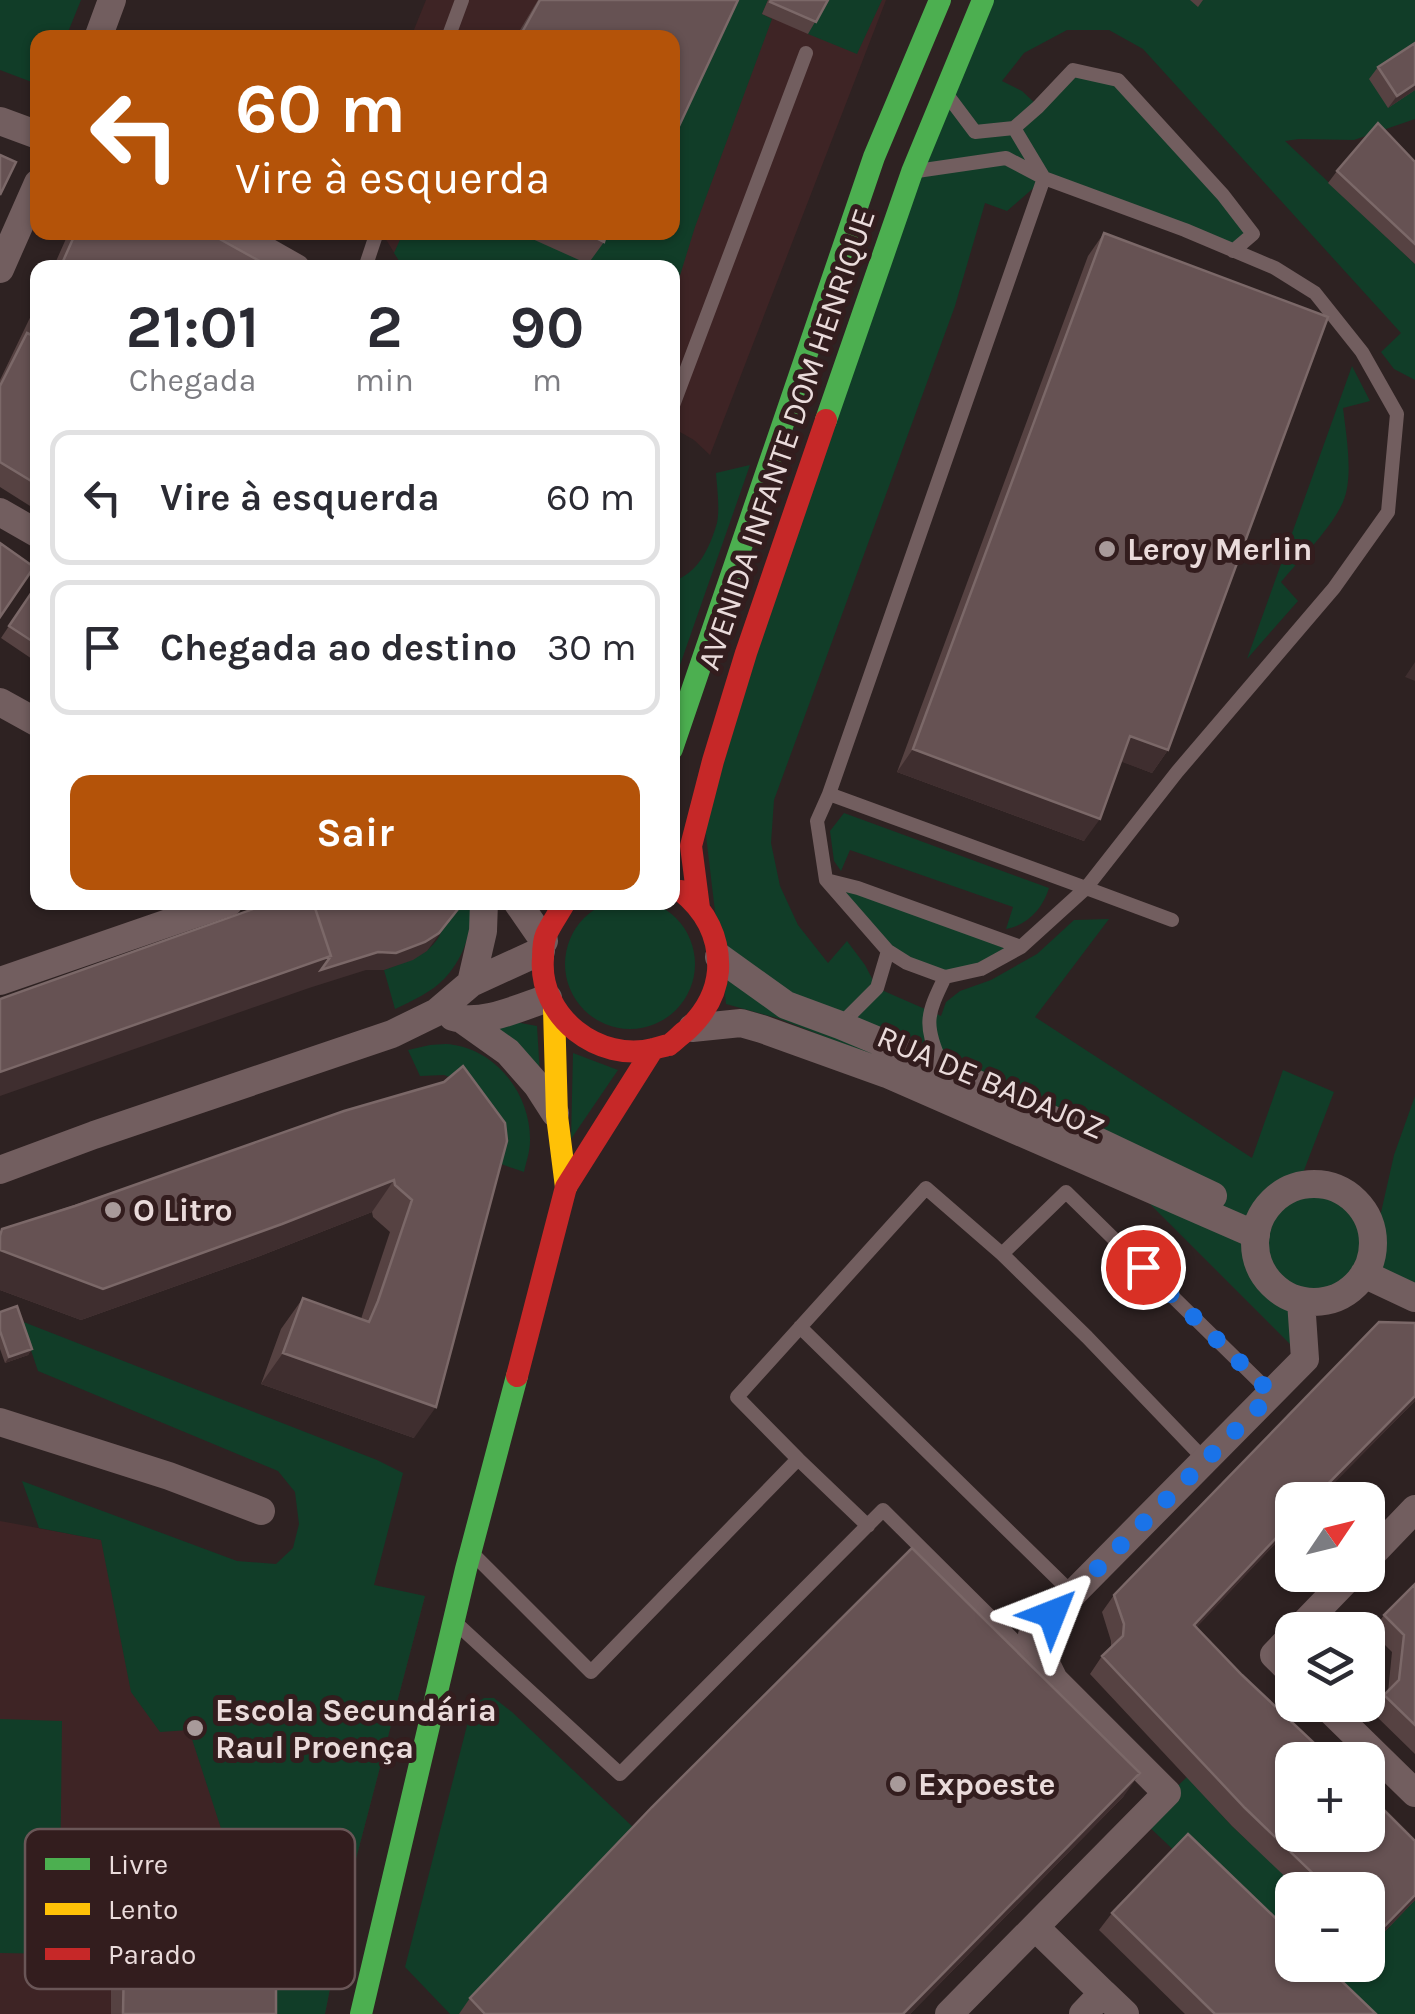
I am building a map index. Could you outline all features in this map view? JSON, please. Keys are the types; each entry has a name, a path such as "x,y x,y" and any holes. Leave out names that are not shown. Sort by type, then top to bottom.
{"main road":[{"name":"AVENIDA INFANTE DOM HENRIQUE","path":"680,726 874,157 940,0"},
{"name":"AVENIDA INFANTE DOM HENRIQUE","path":"718,957 716,939 700,908 691,846 713,760 912,172 983,0"},
{"path":"680,892 700,908"},
{"path":"559,910 543,946 542,970 551,1003 557,1116 566,1187"},
{"path":"551,1003 585,1041 616,1052 653,1049 692,1028 708,1007 718,957"},
{"path":"361,2014 453,1620 566,1187 653,1049"}],"street":[{"path":"101,30 112,0"},
{"path":"0,121 30,132"},
{"path":"0,269 30,201"},
{"path":"246,240 282,260"},
{"path":"0,512 30,529"},
{"path":"0,702 30,719"},
{"path":"0,981 205,910"},
{"path":"450,1016 471,983 484,931 484,910"},
{"path":"471,983 543,946 521,910"},
{"path":"718,957 776,1000 944,1068 1258,1227"},
{"path":"0,1170 450,1016 508,1013 551,1003"},
{"path":"450,1016 508,1052 557,1116"},
{"name":"RUA DE BADAJOZ","path":"692,1028 751,1026 887,1074 1258,1227"},
{"path":"1298,1186 1327,1186 1346,1194 1366,1214 1372,1236 1370,1261 1364,1274 1342,1295 1316,1302 1282,1293 1267,1278 1257,1258 1258,1227 1269,1204 1298,1186"},
{"path":"1364,1274 1415,1298"},
{"path":"949,2014 1168,1793 1054,1680 1032,1636 1305,1358 1301,1301"},
{"path":"0,1422 261,1510"},
{"path":"1385,1540 1415,1509"},
{"path":"1316,1612 1335,1592"},
{"path":"1342,1722 1415,1793"},
{"path":"1035,1927 1124,2014"},
{"path":"1083,2014 1103,1993"}],"lane":[{"path":"451,30 462,0"},
{"path":"680,387 806,53"},
{"path":"944,92 975,132 1014,128 1073,70 1118,80 1223,195 1253,234 1233,250"},
{"path":"1014,128 1044,178"},
{"path":"912,172 1006,158 1044,178 1275,268 1315,293 1362,352 1397,414 1388,512 1334,588 1177,772 1086,888 1020,947 981,968 945,977 907,963 888,951 826,880 817,821 1044,178"},
{"path":"829,794 1172,920"},
{"path":"826,880 1020,947"},
{"path":"840,1025 877,988 888,951"},
{"path":"944,1068 931,1041 929,1009 945,977"},
{"path":"868,1526 737,1397 926,1188 1002,1254 1205,1460"},
{"path":"1002,1254 1066,1192 1272,1394"},
{"path":"800,1327 1073,1594"},
{"path":"471,1552 590,1672 798,1459"},
{"path":"453,1620 620,1774 883,1510 1054,1680"}],"shaded area":[{"path":"426,0 886,0 710,455 680,432 680,260 399,260 386,240 680,240 680,30 414,30"},
{"name":"Escola Secundária Raul Proença","path":"0,1521 425,1596 355,1864 355,1829 25,1829 25,1989 330,1989 325,2014 0,2014"}],"green space":[{"path":"0,0 81,0 69,30 30,30 30,81 0,70"},
{"path":"732,0 768,0 762,14 772,19 680,275 680,260 398,260 394,253 400,240 680,240 680,115"},
{"path":"803,0 882,0 857,54 808,34"},
{"path":"983,0 1415,0 1415,119 1354,140 1285,141 1415,264 1415,380 1394,369 1381,352 1401,333 1143,49 1109,30 1067,30 1024,53 1002,81 1022,91 1038,106 1073,70 1118,80 1253,234 1233,251 1045,178 1007,211 985,203 955,306 774,800 771,843 780,886 798,925 828,963 847,941 877,988 941,1016 946,1002 960,991 991,980 1037,954 1074,920 1109,919 1035,1017 1252,1158 1283,1070 1334,1092 1298,1186 1267,1210 1255,1240 1263,1272 1291,1298 1305,1359 1122,1176 892,1063 777,1018 726,1004 702,802"},
{"path":"1352,366 1370,401 1343,408 1349,468 1343,502 1323,533 1281,582 1298,601 1247,659"},
{"path":"750,465 680,665 680,578 696,566 711,541 718,517 716,473"},
{"path":"844,813 1049,888 1039,909 1028,920 1006,929 1013,907 850,850 841,871 834,861 830,831"},
{"path":"826,880 1021,947 945,977 907,963"},
{"path":"447,910 471,910 462,953 440,983 395,1009 384,970 429,948 437,940"},
{"path":"594,910 666,910 684,928 694,951 691,989 676,1010 655,1025 630,1029 605,1025 584,1010 569,989 565,964 569,939"},
{"path":"515,1022 537,1026 540,1075 483,1024"},
{"path":"451,1044 470,1049 509,1079 525,1108 529,1125 530,1145 524,1172 501,1164 505,1139 497,1111 472,1085 444,1075 420,1076 408,1050"},
{"path":"573,1053 618,1070 571,1139"},
{"path":"1415,1096 1415,1298 1364,1274 1394,1155"},
{"path":"1314,1192 1334,1196 1351,1207 1362,1224 1366,1244 1362,1264 1351,1281 1334,1292 1314,1296 1294,1292 1277,1281 1266,1264 1262,1244 1266,1224 1277,1207 1294,1196"},
{"path":"21,1321 403,1473 374,1585 425,1596 355,1864 355,1829 221,1829 189,1730 160,1732 131,1692 101,1540 39,1528 22,1481 237,1561 276,1564 293,1548 299,1524 295,1492 278,1471 38,1371"},
{"path":"484,1698 494,1698 512,1712 635,1829 459,2014 450,2014 405,1967 472,1706"},
{"path":"0,1719 62,1721 61,1829 25,1829 25,1953 0,1953"},
{"path":"1187,1777 1282,1872 1275,1872 1275,1947 1142,1820"},
{"path":"1415,1900 1415,2014 1346,2014 1312,1982 1385,1982 1385,1931"},
{"path":"160,1989 330,1989 325,2014 263,2014"}],"building":[{"path":"540,0 738,0 680,124 680,30 523,30"},
{"path":"771,0 828,0 816,22"},
{"path":"1415,43 1415,84 1397,96 1378,67"},
{"path":"1378,123 1415,162 1415,244 1337,171"},
{"path":"0,155 16,162 0,195"},
{"name":"Leroy Merlin","path":"1104,233 1328,317 1168,750 1130,736 1100,819 913,749"},
{"path":"72,240 221,240 258,260 64,260"},
{"path":"27,333 30,334 30,480 0,462 0,386"},
{"path":"0,543 30,564 30,573 0,617"},
{"path":"30,595 30,640 9,626"},
{"path":"250,910 316,910 331,956 0,1072 0,999"},
{"path":"316,910 457,910 439,933 396,953 378,952 321,970 331,956"},
{"path":"463,1066 505,1123 507,1141 436,1407 283,1353 303,1298 369,1322 412,1200 394,1180 103,1289 0,1250 2,1229 344,1111 444,1082"},
{"path":"17,1306 32,1349 9,1357 0,1331 0,1312"},
{"path":"1379,1322 1415,1323 1415,1396 1330,1482 1275,1482 1275,1539 1194,1625 1275,1706 1275,1722 1292,1722 1313,1742 1275,1742 1275,1837 1102,1656 1123,1636 1124,1624 1114,1595"},
{"name":"Expoeste","path":"912,1548 1140,1773 903,2014 485,2014 470,1998 652,1807"},
{"path":"1415,1584 1415,1725 1385,1696 1399,1680 1404,1635 1385,1614"},
{"path":"1385,1811 1415,1841 1415,1895 1385,1926 1385,1872 1311,1872 1291,1852 1385,1852"},
{"path":"1188,1834 1275,1918 1275,1982 1343,1982 1376,2014 1215,2014 1112,1913"},
{"path":"123,1989 276,1989 276,2014 123,2014"}],"traffic: fast":[{"path":"680,726 874,157 940,0"},
{"path":"826,420 912,172 983,0"},
{"path":"361,2014 466,1569 517,1376"}],"traffic: slow":[{"path":"554,1009 557,1116 566,1187"}],"traffic: jam":[{"path":"699,908 691,846 713,761 826,420"},
{"path":"560,910 548,931 543,958 550,999 561,1016 593,1042 633,1052 654,1049 669,1045 699,1017 715,988 718,971 714,936 698,907 681,891"},
{"path":"517,1376 566,1187 653,1049"}],"place":[{"name":"Leroy Merlin","path":"1107,549"},
{"name":"O Litro","path":"113,1210"},
{"name":"Escola Secundária Raul Proença","path":"195,1728"},
{"name":"Expoeste","path":"898,1784"}],"route":[{"path":"1052,1614 1272,1394 1143,1267"}]}
